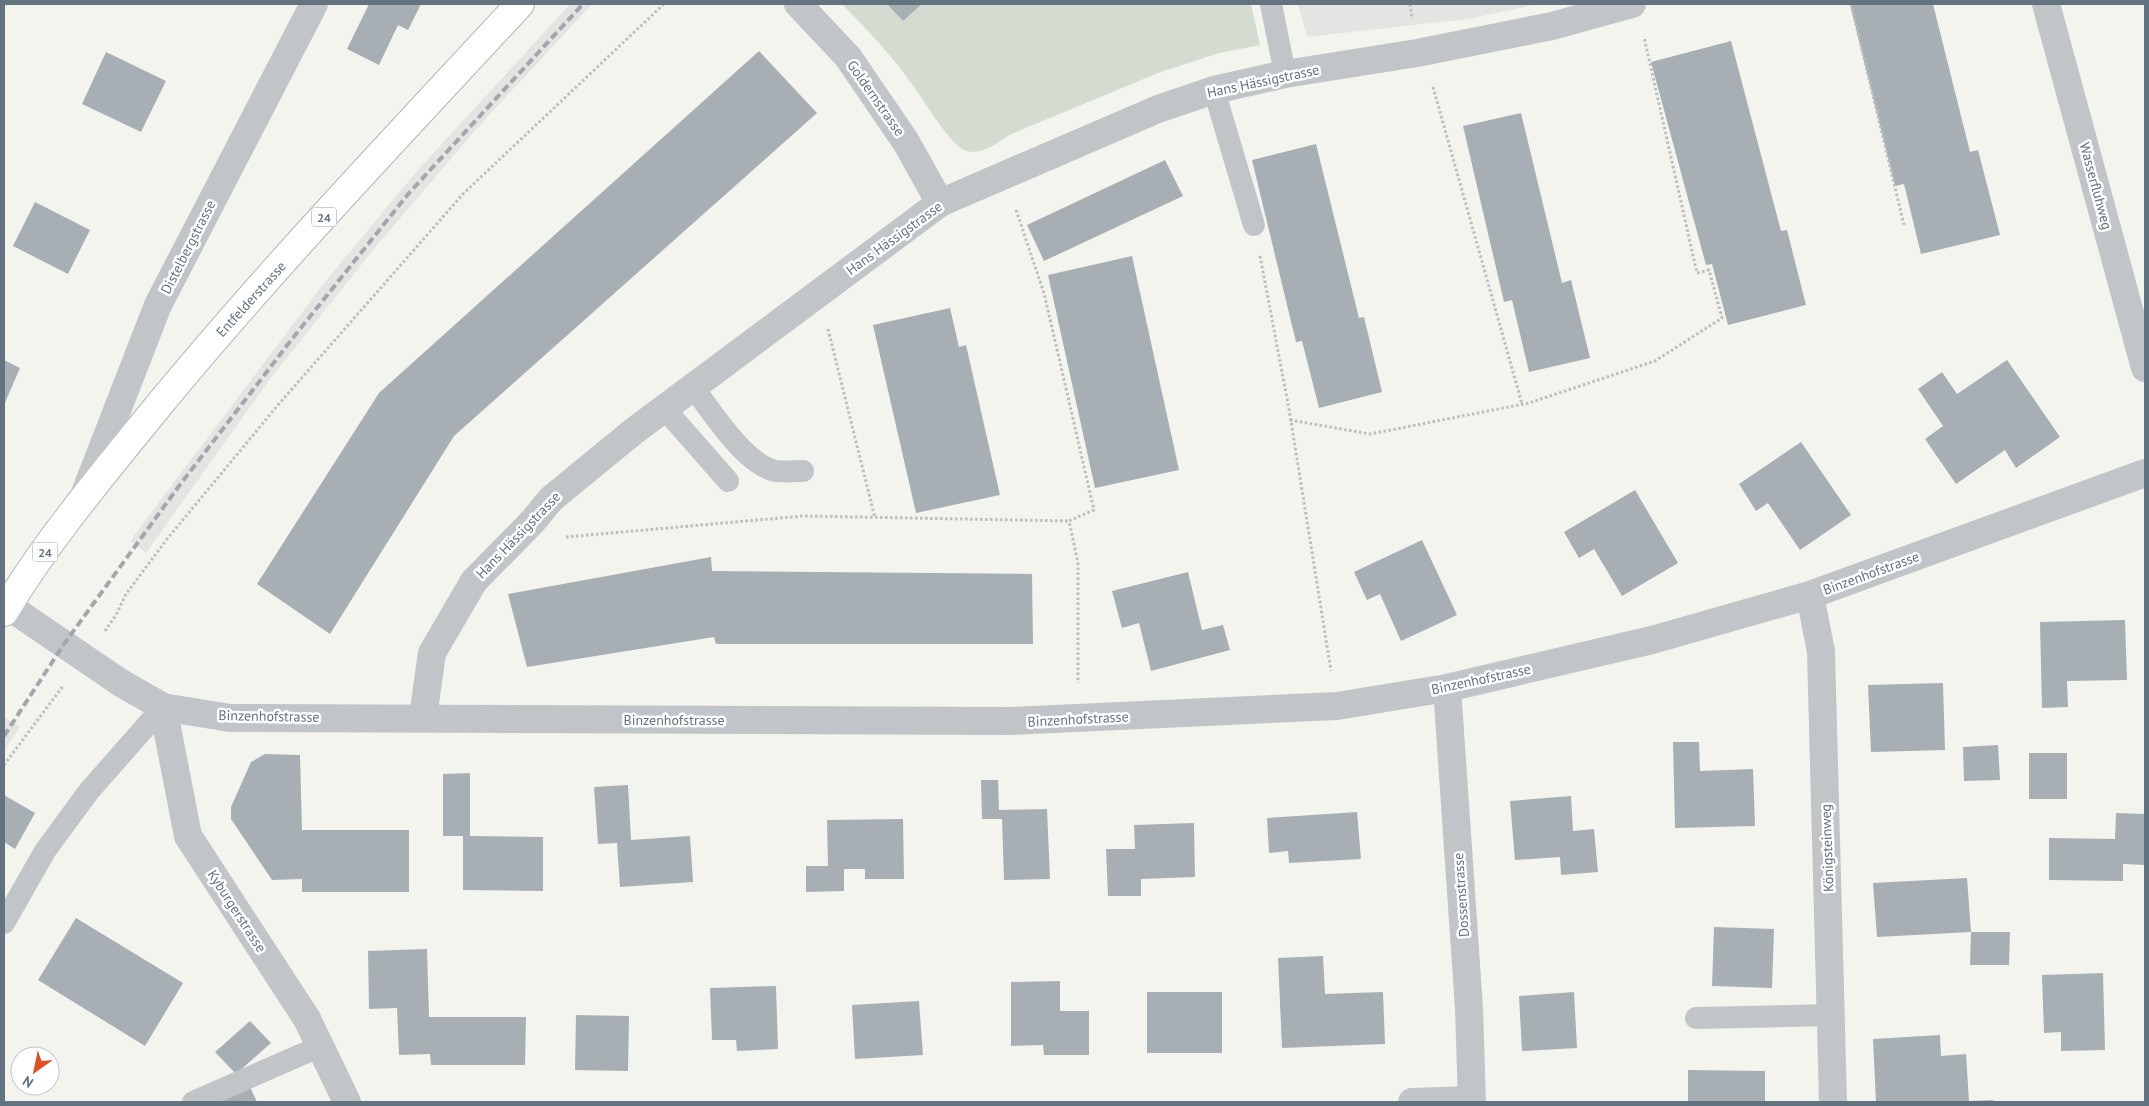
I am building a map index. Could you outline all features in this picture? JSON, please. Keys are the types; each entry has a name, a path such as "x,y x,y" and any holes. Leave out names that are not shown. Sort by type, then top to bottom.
{"main road":[{"name":"Entfelderstrasse","path":"6,609 82,499 191,367 520,4"}],"street":[{"name":"Distelbergstrasse","path":"82,499 158,305 314,4"},
{"name":"Goldernstrasse","path":"798,4 848,57 906,142 940,203"},
{"name":"Wasserfluhweg","path":"2046,4 2145,368"},
{"name":"Hans Hässigstrasse","path":"423,717 432,653 474,581 551,499 664,408 940,203 1003,174 1158,109 1214,90 1286,74 1417,53 1552,26 1629,5"},
{"name":"Binzenhofstrasse","path":"6,609 85,658 121,683 163,707 230,718 423,717 550,720 992,721 1078,719 1337,706 1446,688 1652,640 1810,595 2145,473"},
{"name":"Königsteinweg","path":"1810,595 1821,652 1833,1102"},
{"name":"Dossenstrasse","path":"1446,688 1469,1008 1472,1101"},
{"name":"Kyburgerstrasse","path":"163,707 188,836 307,1019 347,1102"},
{"path":"1412,1102 1472,1101"}],"lane":[{"path":"1271,4 1286,74"},
{"path":"1214,90 1254,224"},
{"path":"693,387 725,430 752,459 772,470 803,471"},
{"path":"664,408 728,481"},
{"path":"4,923 45,851 89,791 163,707"},
{"path":"1696,1018 1832,1015"},
{"path":"193,1102 321,1046"}],"path":[{"path":"4,765 85,658 116,615 126,594 167,539 278,405 463,194 664,4"},
{"path":"1850,4 1904,225"},
{"path":"1290,420 1370,434 1522,404 1655,361 1722,318 1709,270 1697,273 1646,40 1629,5"},
{"path":"1417,53 1419,73 1429,72 1522,404"},
{"path":"533,520 546,539 803,516 1069,521 1094,510 1044,292 1003,174"},
{"path":"1254,224 1290,420 1337,706"},
{"path":"814,297 829,333 875,518"},
{"path":"1069,521 1078,563 1078,719"}],"shaded area":[{"path":"570,4 592,4 479,126 374,249 270,379 146,553 130,541 324,283 416,172"},
{"path":"842,4 887,4 903,21 922,4 1251,4 1260,45 1219,53 1158,73 1009,135 988,148 970,152 958,146 951,139 896,63"},
{"path":"1298,4 1539,4 1468,19 1307,37"},
{"path":"4,717 20,727 4,751"}],"building":[{"path":"369,4 421,4 408,30 398,25 379,65 347,49"},
{"path":"887,4 922,4 903,21"},
{"path":"1850,4 1933,4 1970,152 1978,150 2000,235 1921,254 1904,184 1895,186"},
{"path":"1731,41 1781,231 1787,230 1806,305 1728,325 1712,264 1706,265 1651,62"},
{"path":"759,51 817,113 454,436 330,634 257,584 379,393"},
{"path":"106,52 166,81 141,132 82,104"},
{"path":"1521,113 1562,283 1571,280 1590,358 1529,372 1512,300 1504,302 1463,126"},
{"path":"1316,144 1359,318 1364,317 1382,392 1319,408 1302,341 1296,342 1252,160"},
{"path":"1165,160 1183,196 1044,261 1027,225"},
{"path":"35,202 90,230 68,274 13,246"},
{"path":"1132,256 1179,470 1095,488 1048,275"},
{"path":"950,308 959,347 966,345 1000,495 916,513 873,325"},
{"path":"4,360 20,368 4,405"},
{"path":"2007,360 2060,437 2016,468 2005,450 1956,484 1925,439 1943,426 1918,389 1942,372 1957,394"},
{"path":"1801,442 1851,515 1800,550 1768,503 1756,511 1739,484"},
{"path":"1635,490 1678,563 1622,596 1594,549 1579,558 1564,532"},
{"path":"1422,540 1457,615 1401,641 1380,594 1367,600 1354,572"},
{"path":"711,557 712,571 1032,574 1033,644 716,644 714,637 527,667 508,594"},
{"path":"1188,572 1202,630 1223,625 1230,650 1151,671 1139,623 1122,628 1112,591"},
{"path":"2125,620 2127,680 2067,681 2068,707 2042,708 2040,622"},
{"path":"1943,683 1945,750 1871,752 1868,685"},
{"path":"1673,742 1699,742 1700,771 1753,769 1755,826 1675,828"},
{"path":"1998,745 2000,780 1964,781 1963,747"},
{"path":"2029,753 2067,753 2067,799 2029,799"},
{"path":"265,754 300,755 302,830 409,830 409,892 302,892 302,879 272,880 231,819 231,807 251,762"},
{"path":"470,773 470,836 543,837 543,891 463,890 463,836 443,836 443,774"},
{"path":"981,780 998,780 999,810 1047,809 1050,879 1004,880 1002,819 982,819"},
{"path":"628,785 631,840 690,836 693,882 620,887 617,843 598,844 594,787"},
{"path":"4,795 35,813 15,849 4,842"},
{"path":"1571,796 1573,831 1594,829 1598,872 1561,875 1560,857 1515,860 1510,801"},
{"path":"1357,812 1361,859 1289,863 1288,851 1269,853 1267,818"},
{"path":"2116,813 2145,814 2145,865 2123,864 2123,881 2049,880 2049,838 2115,839"},
{"path":"903,819 904,879 865,879 865,869 844,869 844,891 806,892 806,866 828,866 827,820"},
{"path":"1194,823 1195,877 1141,879 1141,896 1108,896 1106,849 1135,849 1134,825"},
{"path":"1967,878 1971,932 1877,937 1873,883"},
{"path":"76,918 183,983 145,1046 38,980"},
{"path":"1714,927 1774,929 1772,988 1712,986"},
{"path":"1971,932 2010,932 2009,965 1970,965"},
{"path":"427,949 429,1017 526,1017 525,1065 431,1065 430,1054 399,1055 397,1008 369,1009 368,951"},
{"path":"1323,956 1325,994 1383,992 1385,1044 1282,1048 1278,958"},
{"path":"2103,973 2105,1050 2061,1051 2061,1032 2044,1033 2042,975"},
{"path":"1060,981 1060,1011 1089,1011 1089,1055 1044,1055 1043,1045 1011,1046 1011,982"},
{"path":"776,986 778,1049 737,1051 736,1040 712,1040 710,988"},
{"path":"1147,992 1222,992 1222,1053 1147,1053"},
{"path":"1574,992 1577,1048 1522,1051 1519,996"},
{"path":"919,1001 923,1055 855,1059 852,1005"},
{"path":"576,1015 629,1016 628,1071 575,1070"},
{"path":"250,1021 271,1043 236,1074 215,1052"},
{"path":"1940,1035 1941,1056 1966,1054 1969,1101 1993,1100 1994,1102 1876,1102 1873,1039"},
{"path":"1688,1070 1765,1071 1765,1102 1688,1102"},
{"path":"250,1087 257,1102 216,1102"}],"railway":[{"path":"4,736 64,644 179,486 292,339 409,193 583,4"}]}
